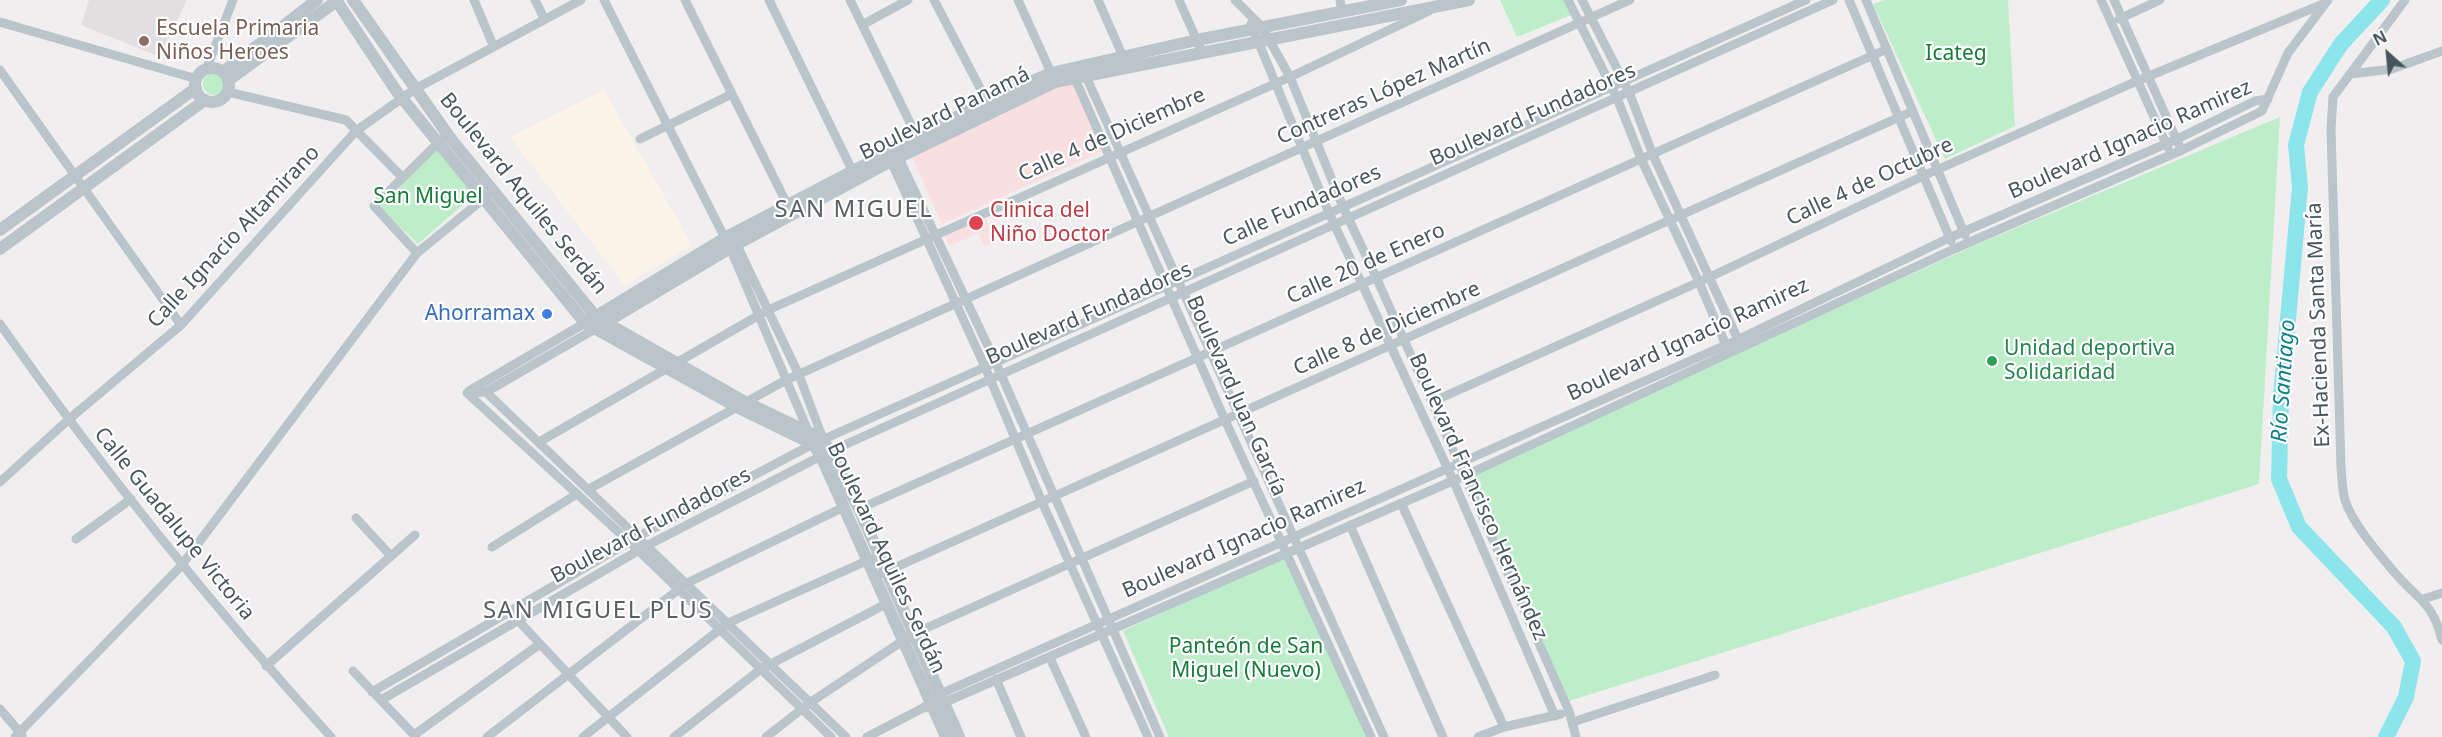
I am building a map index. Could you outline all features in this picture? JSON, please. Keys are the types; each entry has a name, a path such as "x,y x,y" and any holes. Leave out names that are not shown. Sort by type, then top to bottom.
{"street":[{"path":"0,230 77,175 199,79 234,0"},
{"path":"0,249 205,100 218,101 226,81 317,0"},
{"path":"226,81 337,0"},
{"name":"Boulevard Aquiles Serdán","path":"337,0 401,98 443,139 596,323 741,404 818,442"},
{"name":"Boulevard Aquiles Serdán","path":"353,0 415,89 443,139"},
{"path":"474,0 493,45"},
{"path":"536,0 544,18"},
{"name":"Calle Ignacio Altamirano","path":"0,482 68,420 181,325 356,131 415,89 493,45 581,0"},
{"path":"604,0 667,125 768,310 799,375 818,442"},
{"path":"685,0 790,209"},
{"path":"769,0 854,175"},
{"path":"850,0 920,141"},
{"path":"862,25 908,0"},
{"path":"934,0 990,106"},
{"path":"1018,0 1053,78"},
{"path":"1098,0 1125,61"},
{"path":"1179,0 1202,52"},
{"path":"1235,0 1251,15 1260,34"},
{"name":"Boulevard Panamá","path":"1125,61 1202,52 1341,6 1401,0"},
{"name":"Boulevard Panamá","path":"486,392 731,241 920,141 1053,78 1125,61 1197,39 1260,34 1469,0"},
{"path":"1568,0 1617,98 1642,161 1728,350"},
{"path":"1582,0 1629,92 1653,155 1683,215 1740,344"},
{"name":"Contreras López Martín","path":"589,489 786,380 1630,0"},
{"name":"Calle Fundadores","path":"818,442 1806,0"},
{"name":"Boulevard Fundadores","path":"381,700 648,544 826,454 1347,217 1833,0"},
{"path":"1849,0 1954,249"},
{"path":"1866,0 1969,242"},
{"path":"2101,0 2171,155"},
{"path":"2114,0 2182,150"},
{"path":"2111,22 2160,0"},
{"name":"Ex-Hacienda Santa María","path":"2405,0 2333,97 2331,129 2341,467 2345,501 2367,537 2396,575 2423,599 2436,618 2442,640"},
{"path":"2268,99 2288,53 2327,2"},
{"name":"Calle 4 de Octubre","path":"1432,402 1710,277 1923,176 2148,76 2327,2"},
{"name":"Calle 4 de Diciembre","path":"759,315 1110,155 1290,77 1437,7"},
{"path":"0,22 199,79 226,81 346,120 402,177"},
{"name":"Boulevard Francisco Hernández","path":"1260,34 1290,77 1347,217 1377,279 1569,711 1576,737"},
{"name":"Boulevard Francisco Hernández","path":"1260,34 1276,83 1329,213 1453,480 1555,716"},
{"name":"Calle 20 de Enero","path":"859,509 1642,161 1887,49"},
{"path":"2349,74 2392,69 2442,51"},
{"path":"0,70 77,175 181,325"},
{"name":"Boulevard Juan García","path":"1078,73 1122,150 1384,737"},
{"name":"Boulevard Juan García","path":"1078,73 1110,155 1226,420 1371,737"},
{"path":"199,79 205,100"},
{"path":"640,140 732,94"},
{"name":"Boulevard Ignacio Ramirez","path":"934,702 1050,658 1464,476 1728,350 1949,238 2166,144 2255,101 2268,99"},
{"name":"Boulevard Ignacio Ramirez","path":"1740,344 2182,150 2262,111 2268,99"},
{"name":"Calle 8 de Diciembre","path":"880,575 1913,111"},
{"path":"417,253 374,206 443,139"},
{"path":"893,155 959,302 989,379 1042,502 1148,737"},
{"path":"0,709 20,735 181,566 417,253 488,195"},
{"path":"731,241 759,315 809,431"},
{"path":"959,302 996,363 1079,558 1160,737"},
{"path":"539,442 759,315"},
{"name":"Boulevard Panamá","path":"467,393 596,323"},
{"name":"Calle Guadalupe Victoria","path":"0,324 68,420 181,566 266,666 331,737"},
{"name":"Boulevard Ignacio Ramirez","path":"934,702 1107,620 1459,463 1728,350"},
{"path":"467,393 486,392 648,544 846,737"},
{"path":"467,393 638,550 831,737"},
{"name":"Boulevard Aquiles Serdán","path":"741,404 809,431 826,454 859,509 873,558 908,637 946,737"},
{"name":"Boulevard Fundadores","path":"372,692 639,536 818,442"},
{"name":"Boulevard Aquiles Serdán","path":"826,454 844,507 873,558"},
{"path":"766,737 811,702 908,637 1069,562 1254,481"},
{"path":"492,546 577,494"},
{"path":"76,539 131,499"},
{"path":"1401,503 1504,727"},
{"path":"487,737 687,583 844,507"},
{"path":"356,518 391,556"},
{"path":"1350,525 1443,737"},
{"path":"266,666 415,535"},
{"path":"584,737 728,623 873,558"},
{"name":"Boulevard Aquiles Serdán","path":"880,575 886,604 908,637"},
{"path":"2423,599 2442,593"},
{"path":"674,737 761,669 886,604"},
{"path":"510,611 627,737"},
{"path":"353,671 415,736 540,644"},
{"path":"1050,658 1086,737"},
{"path":"1573,722 1715,675"},
{"path":"996,679 1022,737"},
{"path":"867,737 934,702"},
{"name":"Boulevard Aquiles Serdán","path":"934,702 959,737"},
{"path":"1478,737 1504,727 1569,711"}],"shaded area":[{"name":"Escuela Primaria Niños Heroes","path":"89,0 187,0 160,57 81,25"},
{"path":"1072,80 1105,150 942,224 911,155"},
{"path":"604,90 692,245 625,286 510,137"},
{"name":"Clinica del Niño Doctor","path":"984,213 996,242 985,246 978,234 949,246 943,232"}],"green space":[{"path":"1500,0 1564,0 1571,15 1517,37"},
{"name":"Icateg","path":"1885,0 2008,0 2015,126 1945,159 1873,4"},
{"path":"214,73 222,76 225,84 222,92 214,95 206,92 203,84 206,76"},
{"name":"Unidad deportiva Solidaridad","path":"2280,117 2259,484 1569,701 1466,476 1971,247"},
{"name":"San Miguel","path":"437,148 475,194 418,244 379,207"},
{"name":"Panteón de San Miguel (Nuevo)","path":"1285,556 1367,737 1169,737 1123,631"}],"waterway":[{"name":"Río Santiago","path":"2382,0 2341,44 2310,92 2296,145 2300,187 2281,396 2279,479 2299,527 2394,627 2413,661 2406,697 2386,737"}],"place":[{"name":"Escuela Primaria Niños Heroes","path":"144,41"},
{"name":"Clinica del Niño Doctor","path":"976,223"},
{"name":"Ahorramax","path":"547,314"},
{"name":"Unidad deportiva Solidaridad","path":"1992,361"}],"district":[{"name":"SAN MIGUEL","path":"854,210"},
{"name":"SAN MIGUEL PLUS","path":"598,611"}]}
